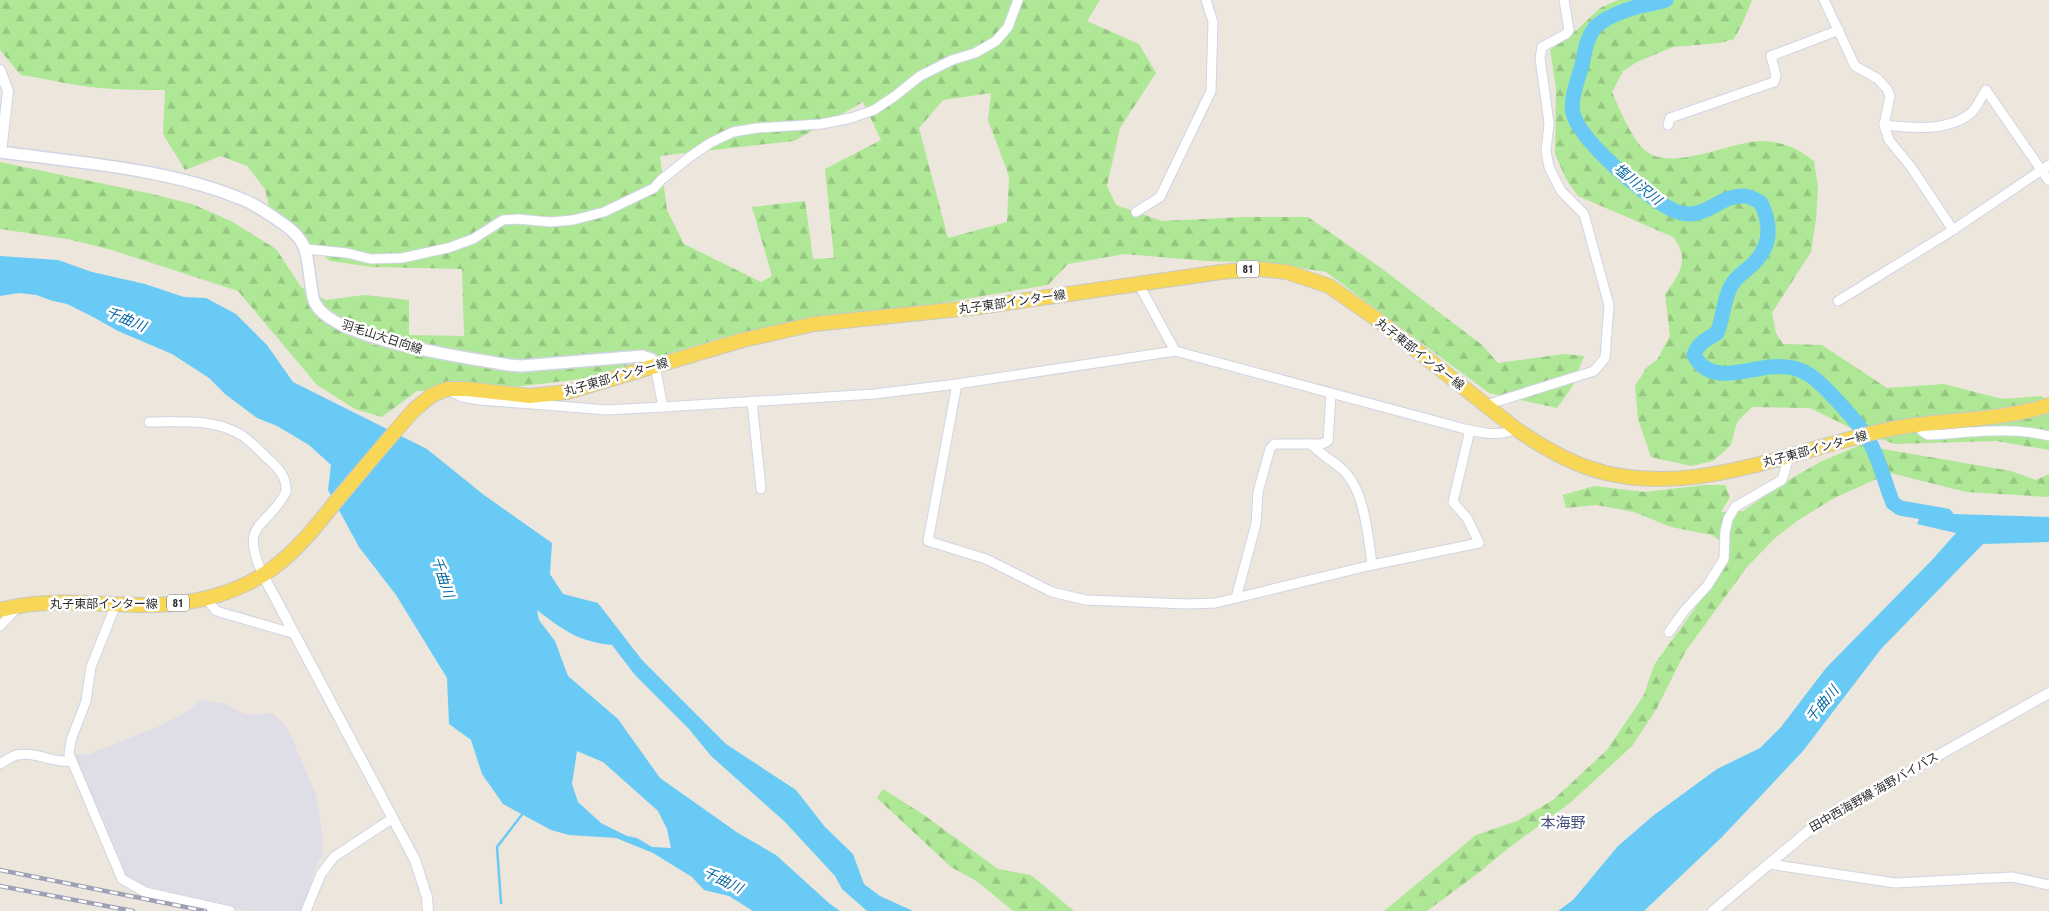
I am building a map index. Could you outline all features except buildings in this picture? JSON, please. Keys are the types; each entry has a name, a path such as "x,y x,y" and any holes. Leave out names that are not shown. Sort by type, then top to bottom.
{"main road":[{"name":"羽毛山大日向線","path":"1,152 137,170 189,181 245,200 295,232 302,240 306,249 314,303 328,318 344,327 416,349 509,365 521,366 642,356 651,359 655,366"},
{"name":"丸子東部インター線","path":"0,610 43,604 163,604 206,598 229,591 262,574 290,553 326,514 402,423 425,400 447,389 467,389 530,396 553,394 584,387 761,335 807,326 978,307 1247,269 1278,270 1305,276 1338,292 1382,323 1516,429 1548,449 1586,467 1621,476 1668,478 1708,474 1789,457 1882,431 1919,425 1991,418 2015,414 2049,404"}],"street":[{"path":"306,249 348,253 371,259 402,258 448,248 473,239 502,220 518,219 550,222 573,220 604,212 654,188 661,180 710,142 733,132 757,128 821,124 852,118 874,110 920,76 996,41 1008,27 1018,0"},
{"path":"1136,212 1160,197 1211,91 1213,22 1206,0"},
{"path":"1486,405 1594,371 1605,358 1609,305 1584,214 1569,201 1552,176 1546,151 1549,123 1540,58 1542,47 1566,34 1569,30 1564,0"},
{"path":"1824,0 1855,66 1878,79 1887,89 1890,96 1884,125 1889,140 1911,167 1953,230"},
{"path":"1668,125 1670,118 1774,82 1776,75 1771,56 1839,30"},
{"path":"0,70 8,91 1,152"},
{"path":"1884,125 1913,129 1931,128 1953,122 1971,113 1986,90 2045,167 2049,181"},
{"path":"1838,301 1953,230 2045,167"},
{"path":"1138,283 1175,351"},
{"path":"447,389 455,394 480,400 607,410 874,394 957,384 1175,351 1470,430 1496,434 1507,433 1516,429"},
{"path":"655,366 663,407"},
{"path":"957,384 928,541 986,559 1052,592 1086,600 1187,604 1216,603 1372,565 1479,543 1467,518 1453,502 1470,430"},
{"path":"1236,598 1256,524 1258,492 1270,449 1274,444 1322,444 1328,441 1331,394"},
{"path":"752,401 760,488"},
{"path":"149,422 207,422 227,428 244,437 283,473 286,492 260,524 254,538 254,553 262,574 292,633 415,860 427,897 428,911"},
{"path":"1919,425 1922,431 1928,435 1986,431 2021,432 2049,436"},
{"path":"1311,444 1349,477 1361,502 1372,565"},
{"path":"1669,632 1684,610 1707,586 1724,559 1725,532 1728,518 1735,507 1782,480 1789,457"},
{"path":"206,598 216,611 292,633"},
{"path":"116,604 91,667 86,700 71,740 69,754 122,879 145,892 230,911"},
{"path":"0,626 18,606"},
{"name":"田中西海野線 海野バイパス","path":"1713,911 1818,823 2049,693"},
{"path":"0,764 16,755 33,754 54,761 72,761"},
{"path":"306,911 321,874 334,857 393,818"},
{"path":"1768,864 1895,884 2012,878 2049,885"}],"shaded area":[{"path":"199,700 223,703 250,715 272,713 285,725 291,736 316,795 322,831 323,857 318,861 302,911 247,911 152,888 125,877 74,755 89,754 160,726 191,709"}],"green space":[{"path":"0,0 1100,0 1087,21 1139,44 1156,73 1120,128 1107,186 1116,205 1162,221 1244,217 1308,217 1381,268 1482,345 1498,363 1564,354 1584,356 1572,387 1557,408 1489,393 1326,272 1268,263 1208,261 1124,254 1068,264 1048,285 918,307 840,315 724,337 582,379 506,388 417,391 382,417 355,409 317,385 238,291 112,250 68,239 0,229 0,162 192,204 231,221 276,249 301,287 326,300 365,295 409,300 409,335 464,336 462,269 372,267 330,261 270,211 265,189 247,166 221,156 185,170 163,134 165,90 124,90 93,87 21,75 0,50","holes":["991,93 988,120 1009,176 1007,222 948,238 919,128 943,100","863,102 881,140 825,169 834,258 813,259 805,201 752,207 772,276 761,282 684,244 667,210 660,156 794,141"]},
{"path":"1618,0 1752,0 1734,39 1720,43 1673,47 1637,62 1623,71 1612,92 1626,123 1636,139 1646,151 1657,157 1687,157 1737,145 1765,141 1792,147 1814,161 1818,187 1816,220 1811,252 1772,313 1776,333 1783,344 1822,345 1887,388 1944,384 2002,399 2041,396 2049,401 2049,450 1996,441 1895,444 1853,429 1810,408 1752,407 1737,422 1731,445 1713,461 1691,466 1651,457 1638,419 1635,386 1647,367 1657,360 1670,336 1665,294 1681,267 1681,253 1673,237 1578,196 1566,179 1555,154 1556,88 1550,50 1578,29 1600,8"},
{"path":"1860,445 2011,471 2036,480 2049,474 2049,497 1966,492 1890,473 1834,498 1797,521 1775,538 1747,567 1685,652 1657,708 1632,746 1570,803 1427,911 1384,911 1476,835 1517,821 1553,800 1607,750 1644,695 1654,665 1729,561 1729,547 1712,535 1671,527 1634,512 1597,505 1566,508 1563,495 1594,486 1645,492 1704,485 1725,485 1730,497 1721,512 1743,511 1782,484 1820,462"},
{"path":"883,789 924,815 998,869 1031,875 1074,911 1013,911 978,882 951,867 877,798"}],"water":[{"name":"千曲川","path":"0,256 58,260 92,272 145,284 184,297 206,298 236,314 267,345 293,382 427,449 484,495 552,543 550,574 563,594 598,603 642,660 726,744 796,790 825,827 853,854 864,884 880,896 913,911 867,911 842,889 835,876 784,821 711,756 689,729 635,675 612,645 590,641 572,634 537,610 539,620 555,641 568,676 618,719 660,778 738,833 776,855 840,911 753,911 729,896 704,890 692,877 653,853 616,838 569,835 551,830 503,804 482,774 471,740 449,724 447,678 396,595 359,547 328,490 331,465 309,445 277,426 257,418 225,394 209,378 172,354 118,331 67,304 36,295 19,293 0,296","holes":["577,751 603,762 658,811 667,829 671,848 652,847 637,838 627,836 601,823 578,802 572,784"]},
{"name":"千曲川","path":"1922,513 2049,517 2049,542 1983,544 1881,649 1803,751 1722,837 1644,911 1558,911 1573,900 1618,846 1654,815 1717,769 1760,748 1781,727 1826,668 1956,533 1917,524"}],"waterway":[{"name":"塩川沢川","path":"1666,0 1624,11 1608,18 1595,28 1587,43 1572,107 1578,124 1599,151 1629,179 1669,208 1681,213 1691,214 1701,212 1734,197 1744,196 1751,197 1761,203 1768,226 1767,242 1764,249 1754,263 1732,284 1717,333 1700,344 1694,355 1701,364 1709,370 1718,373 1769,367 1798,369 1806,373 1839,403 1868,439 1876,454 1893,503 1900,508 1946,516"},
{"path":"501,903 497,847 524,812"}],"railway":[{"path":"0,870 205,911"},
{"path":"0,886 133,911"}],"district":[{"name":"本海野","path":"1563,823"}]}
